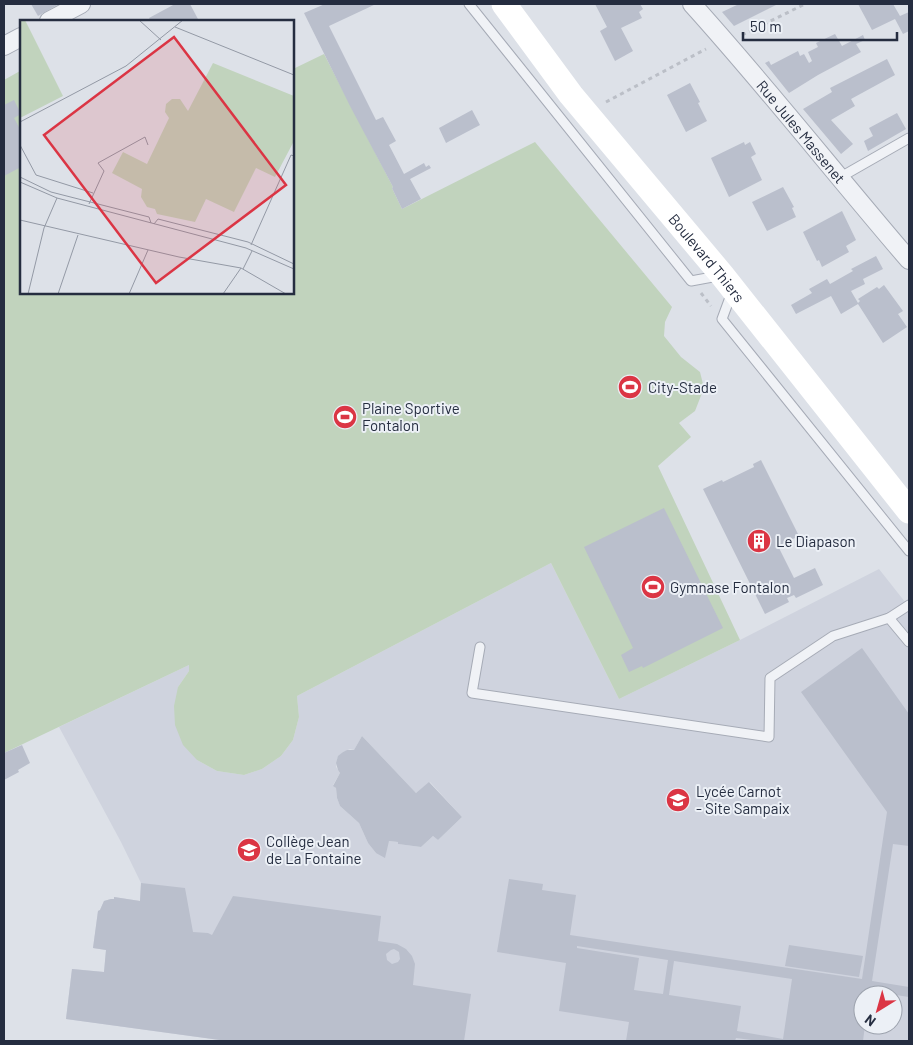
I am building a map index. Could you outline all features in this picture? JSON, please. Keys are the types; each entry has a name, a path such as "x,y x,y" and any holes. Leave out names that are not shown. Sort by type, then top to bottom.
{"main road":[{"name":"Boulevard Thiers","path":"504,4 586,113 728,282 909,511"}],"street":[{"path":"51,20 81,4"},
{"name":"Rue Jules Massenet","path":"692,4 724,39 909,260"},
{"path":"4,46 20,38"}],"lane":[{"path":"470,4 692,281 728,282 722,319 909,551"},
{"path":"839,178 909,138"},
{"path":"480,647 472,693 769,737 770,678 833,636 889,618 909,605"},
{"path":"889,618 909,642"}],"path":[{"path":"586,113 724,39 744,34 805,4"},
{"path":"692,281 722,319"}],"shaded area":[{"name":"Lycée Carnot - Site Sampaix","path":"551,563 619,699 879,569 909,607 909,1041 227,1041 66,1019 72,969 104,972 106,950 93,948 98,911 104,901 114,899 114,897 140,901 141,883 59,727 189,665 189,671 178,687 197,760 217,771 244,775 262,769 281,756 293,740 299,717 297,696","holes":["362,736 416,793 430,782 462,817 438,840 433,836 421,847 389,841 376,853 368,843 359,823 340,806 336,788 333,785 340,773 336,767 337,759 343,752 350,749 354,750"]}],"green space":[{"name":"Plaine Sportive Fontalon","path":"324,54 393,187 402,209 535,142 672,307 665,322 664,336 681,357 700,372 704,388 695,411 679,423 691,437 658,466 740,640 619,699 551,563 297,696 299,717 293,740 281,756 262,769 244,775 217,771 197,760 183,745 175,725 174,706 178,687 189,671 189,665 4,753 4,80 20,71 20,294 294,294 294,69"}],"building":[{"path":"31,4 59,4 38,16"},
{"path":"175,4 190,4 198,20 150,20 149,18"},
{"path":"325,4 376,4 329,26 376,120 383,117 396,141 389,145 404,174 424,163 426,167 429,165 431,168 410,179 421,199 402,209 393,187 304,13"},
{"path":"595,4 640,4 643,9 639,12 642,18 621,28 633,51 615,61 600,31 607,27"},
{"path":"739,4 778,4 734,26 722,12"},
{"path":"858,4 893,4 900,16 909,12 909,31 903,34 895,19 872,30"},
{"path":"835,34 842,46 863,35 865,40 856,44 861,52 789,93 765,63 769,61 771,65 798,51 800,56 804,54 809,63 812,61 808,52 818,47 816,43"},
{"path":"887,59 895,75 851,99 855,106 831,120 853,144 841,154 803,109 832,92 830,88"},
{"path":"690,83 707,121 686,132 667,95"},
{"path":"14,100 20,112 20,115 14,118 20,129 20,168 4,176 4,105"},
{"path":"472,110 480,125 446,143 439,128"},
{"path":"897,113 906,129 868,151 864,141 873,136 869,128"},
{"path":"744,142 745,145 750,142 756,154 751,157 762,180 729,197 711,158"},
{"path":"783,187 794,207 792,208 796,217 767,231 752,202"},
{"path":"842,211 856,240 846,246 849,252 822,267 819,260 817,261 803,232"},
{"path":"876,256 883,269 863,279 865,284 851,291 858,303 860,301 858,299 877,287 879,289 884,285 903,311 898,314 907,327 883,343 858,304 841,314 831,296 796,314 791,305 812,293 809,289 827,279 830,284 853,271 851,269"},
{"name":"Le Diapason","path":"761,460 799,536 778,546 794,578 815,568 823,585 796,598 794,595 787,598 789,602 765,614 703,489 754,467 753,464"},
{"name":"Gymnase Fontalon","path":"664,508 723,628 643,668 642,666 629,672 621,655 633,648 584,547"},
{"path":"862,648 909,714 909,846 893,844 872,981 897,985 853,985 853,1035 864,1035 863,1041 759,1041 736,1038 735,1041 626,1041 629,1022 559,1011 566,963 497,952 509,879 543,884 542,890 576,895 570,935 862,979 887,812 801,692","holes":["577,946 668,960 663,994 634,990 639,958 577,948","674,961 792,979 783,1039 737,1031 741,1006 669,995"]},
{"path":"362,736 416,793 429,782 462,817 438,840 433,836 421,847 389,841 385,858 376,853 368,843 359,823 340,806 336,788 333,786 340,773 336,763 338,756 347,750 354,750"},
{"path":"22,745 30,763 18,770 19,772 4,780 4,753"},
{"path":"141,883 185,888 193,932 212,935 233,896 381,916 378,941 397,944 406,949 412,956 415,964 413,985 471,994 464,1041 227,1041 66,1019 72,969 104,972 106,950 93,948 98,911 104,901 114,899 114,897 140,901","holes":["394,949 399,952 400,959 398,962 392,964 387,960 386,954 391,950"]},
{"path":"789,945 863,956 859,977 785,966"},
{"path":"903,986 909,987 909,997 903,996"}],"place":[{"name":"City-Stade","path":"630,387"},
{"name":"Plaine Sportive Fontalon","path":"345,417"},
{"name":"Le Diapason","path":"759,541"},
{"name":"Gymnase Fontalon","path":"653,587"},
{"name":"Lycée Carnot - Site Sampaix","path":"678,800"},
{"name":"Collège Jean de La Fontaine","path":"249,850"}]}
